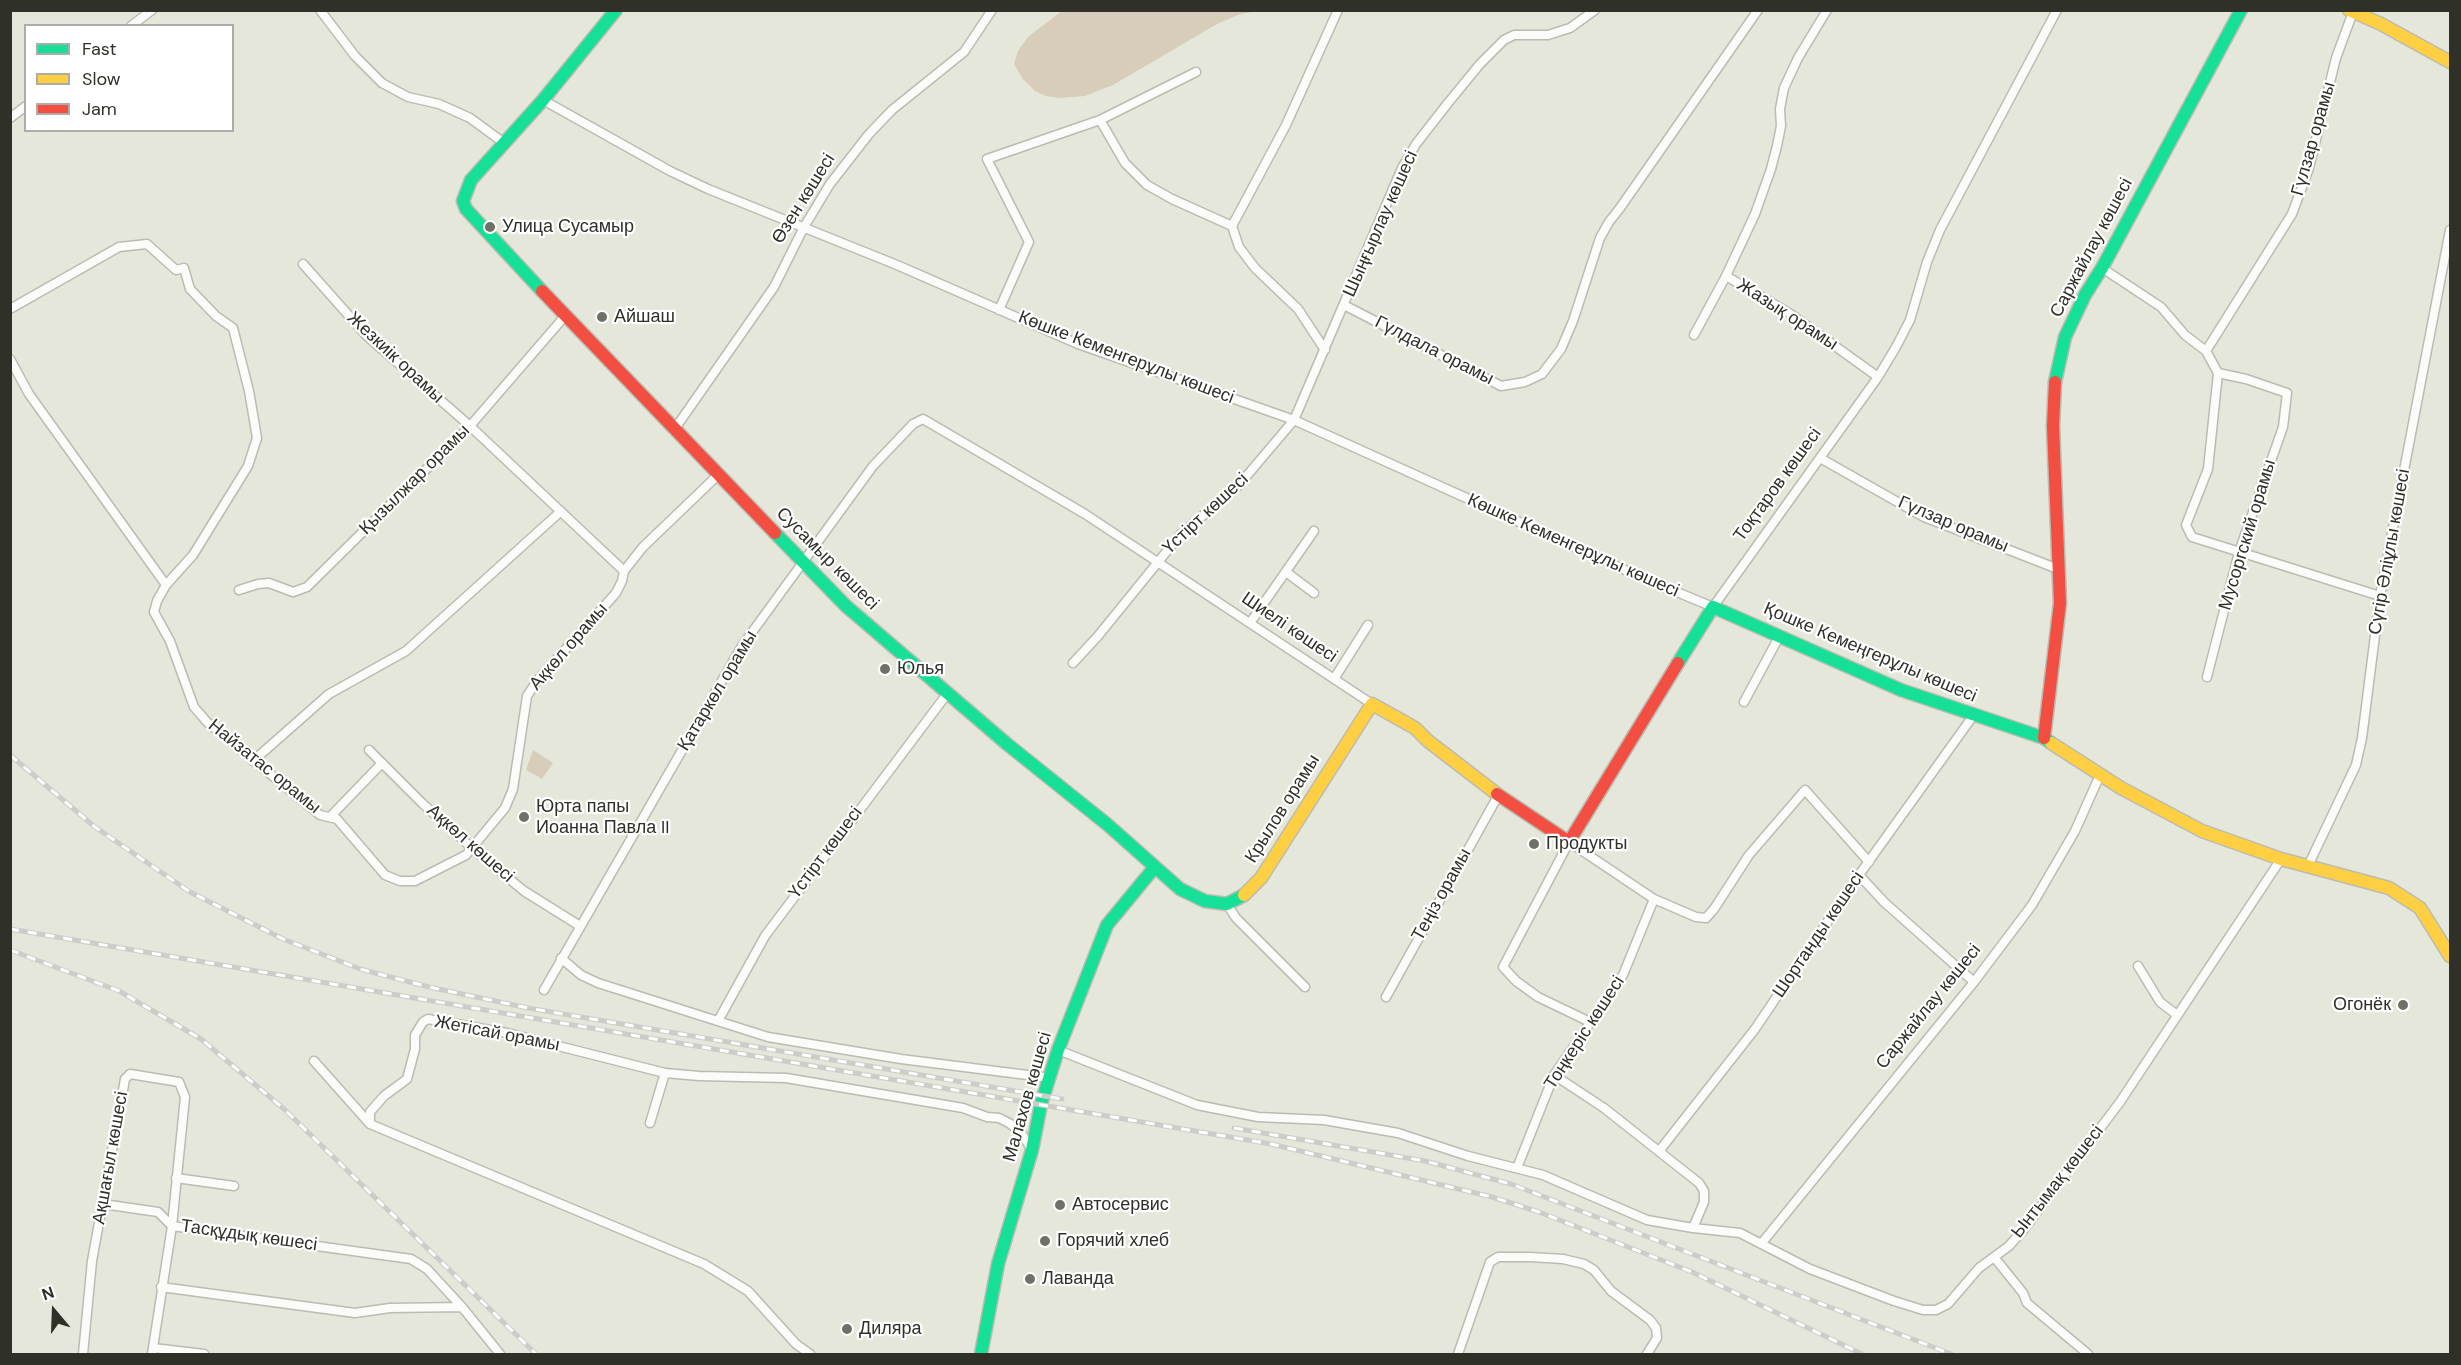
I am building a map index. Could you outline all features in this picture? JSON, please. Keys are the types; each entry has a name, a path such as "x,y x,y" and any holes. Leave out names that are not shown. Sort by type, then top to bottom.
{"street":[{"path":"134,24 152,10"},
{"path":"320,10 355,56 382,83 408,97 439,104 470,118 504,143 543,100 616,10"},
{"name":"Өзен көшесі","path":"674,430 774,287 804,227 830,184 869,134 911,93 927,83 964,52 992,10"},
{"path":"1325,350 1298,309 1272,286 1239,247 1232,226 1286,125 1338,10"},
{"name":"Шыңғырлау көшесі","path":"1294,420 1402,168 1416,144 1480,64 1503,40 1514,35 1548,35 1570,28 1595,10"},
{"name":"Гүлдала орамы","path":"1344,305 1501,386 1526,382 1542,374 1561,349 1600,238 1609,222 1758,10"},
{"name":"Жазық орамы","path":"1827,10 1798,58 1784,88 1780,109 1781,126 1778,146 1771,169 1755,214 1726,276 1789,313 1878,377"},
{"name":"Тоқтаров көшесі","path":"1590,1022 1538,997 1516,981 1503,967 1569,842 1713,607 1878,377 1910,320 1927,262 1940,230 2057,10"},
{"name":"Саржайлау көшесі","path":"2044,738 2058,634 2053,426 2055,382 2065,337 2085,295 2102,268 2241,10"},
{"path":"2351,11 2451,62"},
{"name":"Гүлзар орамы","path":"2206,351 2292,214 2309,168 2336,58 2351,11"},
{"path":"999,310 1029,242 987,159 1100,120 1196,72"},
{"name":"Көшке Кеменгерұлы көшесі","path":"543,100 670,171 708,189 804,227 1078,344 1294,420 1632,574 1713,607"},
{"path":"10,118 24,108"},
{"path":"1100,120 1125,163 1147,185 1232,226"},
{"name":"Сусамыр көшесі","path":"504,143 471,180 463,201 466,209 565,316 846,606 947,694 1108,825 1180,890 1205,901 1227,904"},
{"name":"Сүгір Әліұлы көшесі","path":"2308,866 2356,765 2362,738 2380,596 2451,230"},
{"name":"Найзатас орамы","path":"10,309 119,247 147,244 176,270 184,268 190,289 216,316 233,328 249,392 257,438 248,466 193,555 166,585 157,600 154,612 170,641 194,706 207,722 320,815 337,819 385,874 399,882 415,881 453,863 472,848"},
{"name":"Жезкиік орамы","path":"303,264 366,336 470,426 624,571"},
{"path":"2102,268 2161,307 2185,335 2206,351 2218,373 2208,469 2186,525 2192,537 2380,596"},
{"path":"1694,334 1726,276"},
{"name":"Қызылжар орамы","path":"239,590 269,583 293,592 307,587 470,426 565,316"},
{"path":"10,359 29,394 166,585"},
{"name":"Мусоргский орамы","path":"2207,677 2239,552 2283,427 2287,393 2246,379 2218,373"},
{"name":"Шиелі көшесі","path":"897,440 913,424 923,419 1085,514 1372,704 1415,728 1428,741 1499,794 1654,899 1696,917 1706,918 1749,855 1806,790 1869,862"},
{"name":"Үстірт көшесі","path":"1073,663 1098,636 1157,560 1180,535 1239,485 1294,420"},
{"name":"Қатаркөл орамы","path":"544,990 742,646 873,466 897,440"},
{"name":"Гүлзар орамы","path":"1820,458 1924,517 2058,568"},
{"name":"Ақкөл орамы","path":"472,848 505,808 513,789 527,696 537,681 616,592 624,571 643,547 719,474"},
{"path":"253,761 329,694 406,651 561,512"},
{"path":"1250,623 1314,531"},
{"path":"1286,572 1314,593"},
{"name":"Қошке Кемеңгерұлы көшесі","path":"1713,607 1901,690 2044,738 2100,775 2202,831 2281,859 2390,888 2420,908 2451,956"},
{"path":"1334,679 1368,626"},
{"path":"1744,702 1780,635"},
{"name":"Үстірт көшесі","path":"718,1021 765,936 947,694"},
{"name":"Крылов орамы","path":"1227,904 1249,892 1261,878 1372,704"},
{"name":"Шортанды көшесі","path":"1660,1150 1755,1029 1859,875 1973,716"},
{"name":"Ақкөл көшесі","path":"369,750 472,848 524,891 580,926"},
{"path":"330,817 382,763"},
{"name":"Саржайлау көшесі","path":"1761,1244 1974,982 2031,905 2075,831 2100,775"},
{"name":"Теңіз орамы","path":"1386,997 1499,794"},
{"name":"Ынтымақ көшесі","path":"1058,1050 1197,1105 1258,1117 1324,1120 1398,1133 1468,1156 1543,1175 1647,1220 1740,1233 1810,1269 1923,1310 1936,1310 1948,1304 1979,1268 2009,1246 2024,1229 2120,1102 2281,859"},
{"name":"Малахов көшесі","path":"981,1354 998,1264 1032,1150 1041,1104 1058,1050 1107,925 1154,868"},
{"path":"1859,875 1884,902 1974,982"},
{"name":"Тоңкерiс көшесі","path":"1516,1168 1554,1076 1623,975 1654,899"},
{"path":"1227,904 1236,918 1305,987"},
{"path":"561,958 581,975 598,982 768,1037 901,1059 1051,1078"},
{"path":"2138,966 2160,1002 2177,1015"},
{"name":"Жетісай орамы","path":"370,1124 370,1112 384,1096 407,1079 415,1049 415,1035 428,1018 507,1033 665,1073 786,1078 963,1108 1009,1123 1020,1131 1032,1150"},
{"path":"314,1061 370,1124 704,1264 748,1290 796,1344 810,1354"},
{"path":"650,1122 665,1073"},
{"name":"Ақшағыл көшесі","path":"83,1354 92,1261 125,1079 130,1074 179,1082 185,1097 172,1226 153,1351"},
{"path":"1554,1076 1604,1107 1699,1183 1704,1191 1704,1202 1693,1228"},
{"path":"176,1178 234,1186"},
{"name":"Тасқұдық көшесі","path":"103,1204 158,1212 172,1226 411,1259 428,1269 500,1354"},
{"path":"1458,1354 1490,1262 1498,1257 1563,1259 1584,1264 1594,1270 1611,1291 1650,1320 1656,1328 1657,1338 1647,1354"},
{"path":"1994,1257 2023,1293 2027,1303 2088,1354"},
{"path":"162,1287 355,1313 390,1308 462,1307"},
{"path":"153,1351 204,1354"}],"shaded area":[{"path":"1063,10 1256,11 1238,15 1217,24 1113,85 1085,96 1059,98 1035,91 1023,79 1014,64 1018,51 1028,37"},
{"path":"533,750 553,763 542,779 526,770"}],"railway":[{"path":"10,755 95,827 190,892 283,939 360,969 429,987 528,1008 1062,1099"},
{"path":"10,929 1271,1144 1492,1197 1539,1212 1692,1272 1862,1354"},
{"path":"10,950 119,991 201,1039 284,1109 536,1354"},
{"path":"1234,1128 1425,1161 1511,1184 1951,1354"}],"traffic: fast":[{"path":"542,291 466,209 463,201 471,180 543,100 616,10"},
{"path":"2055,382 2065,337 2085,295 2102,268 2241,10"},
{"path":"775,533 846,606 1007,744 1108,825 1180,889 1205,901 1227,904 1244,895"},
{"path":"1678,663 1713,607 1901,690 2044,738 2051,743"},
{"path":"981,1354 998,1264 1032,1150 1041,1104 1058,1050 1107,925 1154,868"}],"traffic: slow":[{"path":"2349,10 2381,24 2450,62"},
{"path":"1244,895 1261,878 1372,704 1415,728 1428,741 1497,794"},
{"path":"2051,743 2121,788 2202,831 2281,859 2389,888 2420,908 2450,956"}],"traffic: jam":[{"path":"542,291 775,533"},
{"path":"2044,738 2060,603 2053,426 2055,382"},
{"path":"1497,794 1569,842 1678,663"}],"place":[{"name":"Улица Сусамыр","path":"490,227"},
{"name":"Айшаш","path":"602,317"},
{"name":"Юлья","path":"885,669"},
{"name":"Юрта папы Иоанна Павла II","path":"524,817"},
{"name":"Продукты","path":"1534,844"},
{"name":"Огонёк","path":"2403,1005"},
{"name":"Автосервис","path":"1060,1205"},
{"name":"Горячий хлеб","path":"1045,1241"},
{"name":"Лаванда","path":"1030,1279"},
{"name":"Диляра","path":"847,1329"}]}
